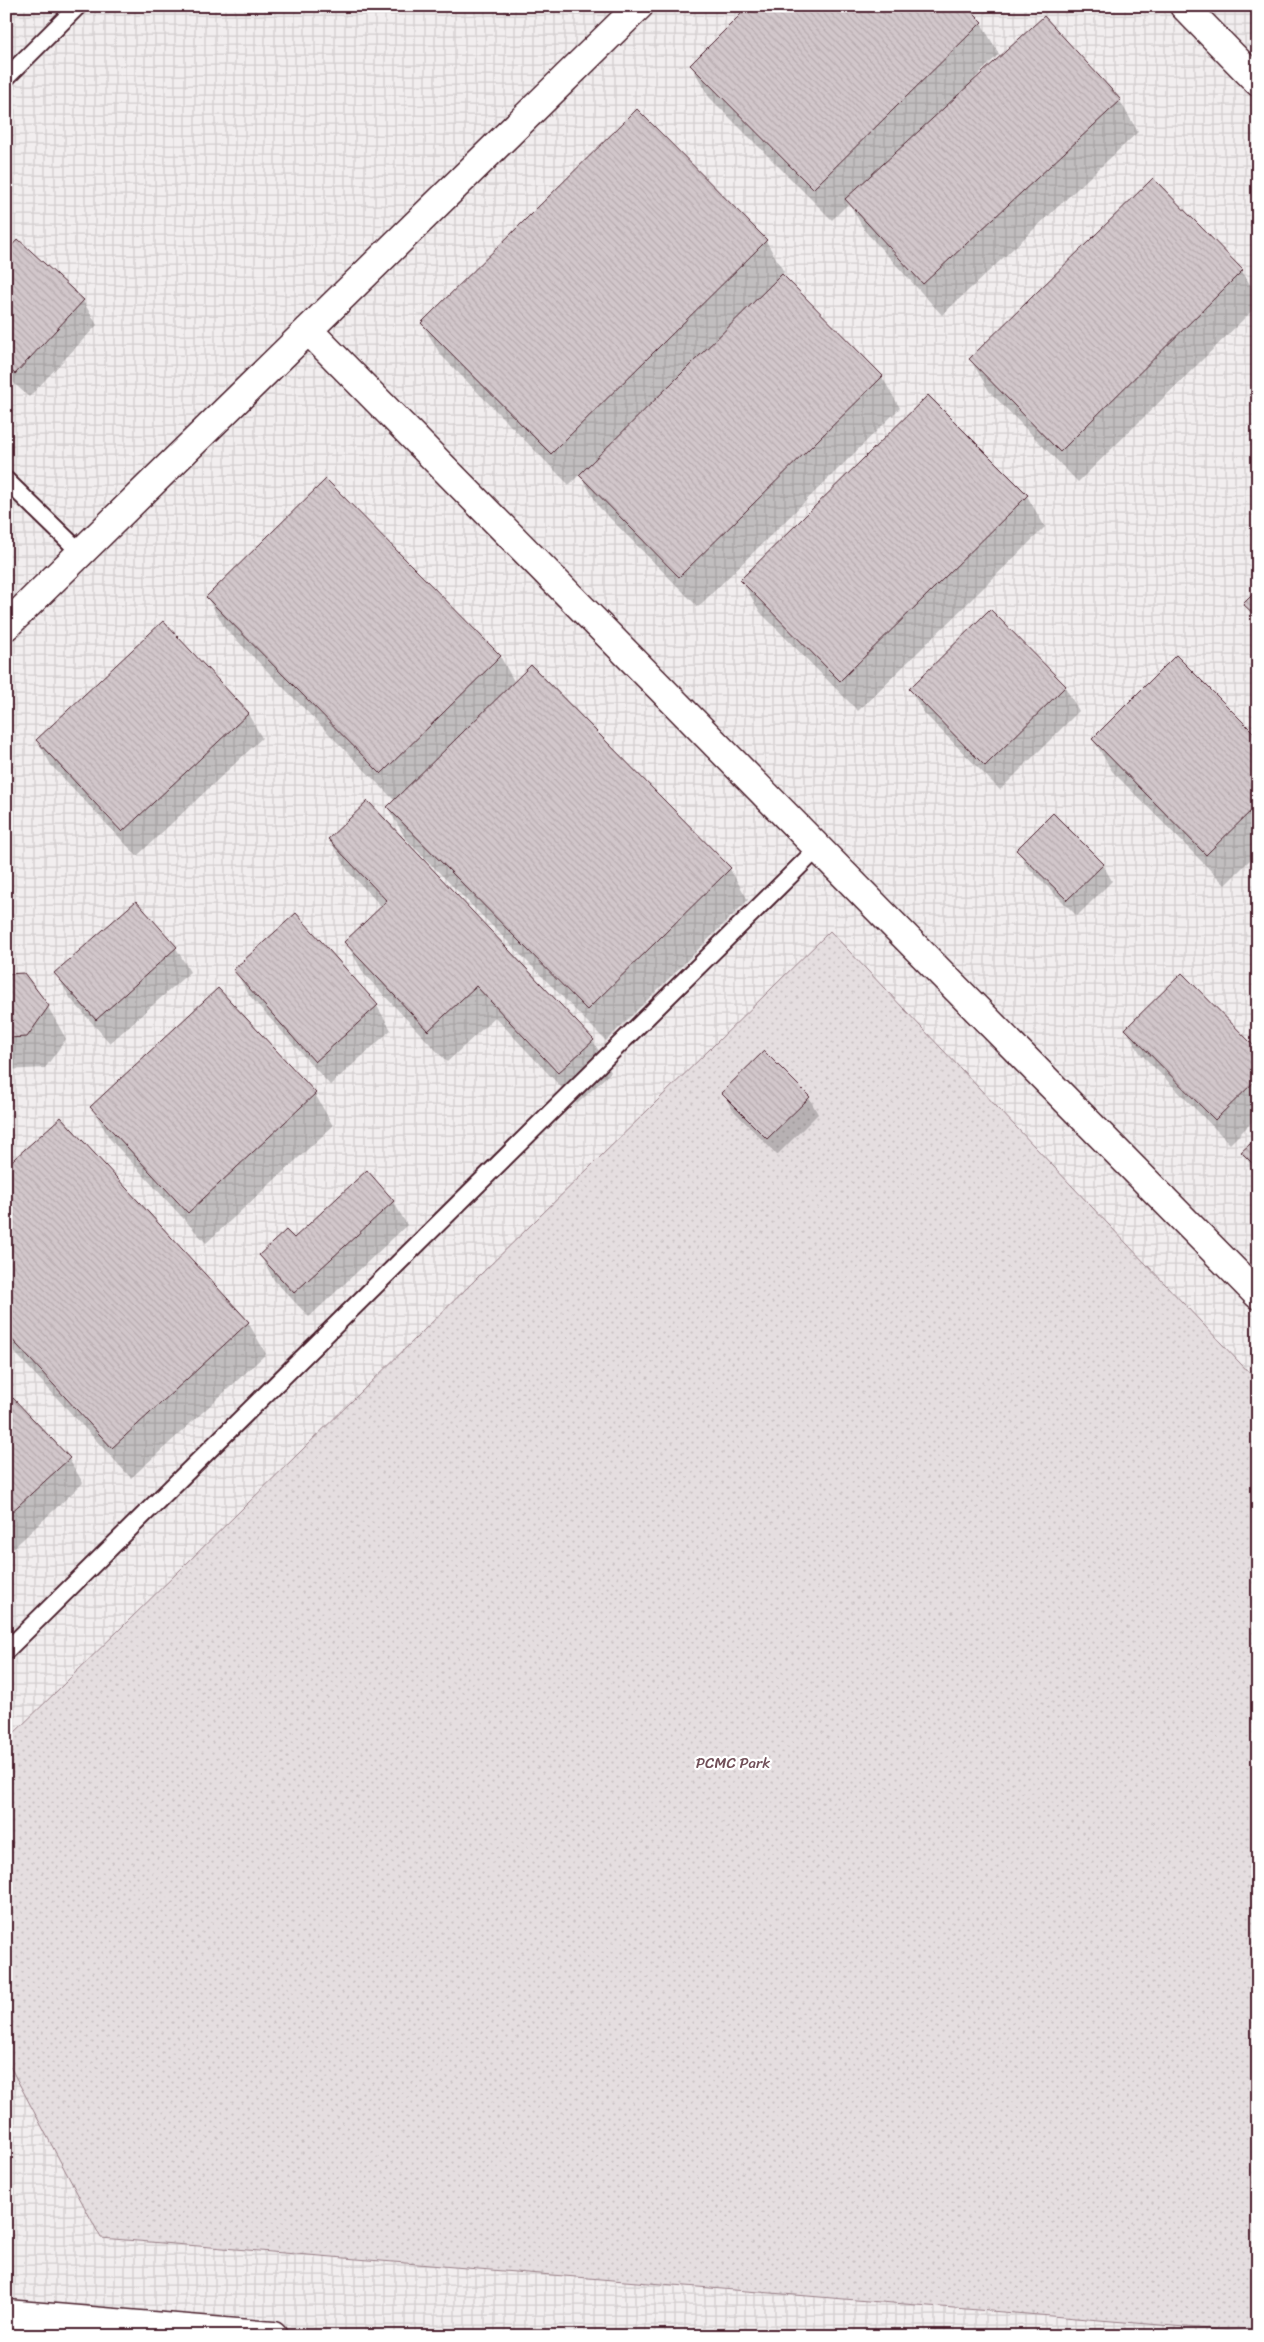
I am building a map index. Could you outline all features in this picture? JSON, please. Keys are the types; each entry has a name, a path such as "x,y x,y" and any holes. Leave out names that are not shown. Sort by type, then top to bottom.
{"street":[{"path":"6,626 639,6"},
{"path":"1184,6 1258,82"},
{"path":"308,330 1258,1295"},
{"path":"6,2314 273,2336"}],"lane":[{"path":"6,78 78,6"},
{"path":"6,480 81,553"},
{"path":"6,1651 818,848"}],"shaded area":[{"path":"6,6 1258,6 1258,2336 6,2336"}],"green space":[{"name":"PCMC Park","path":"830,931 1258,1382 1258,2333 101,2238 6,2059 6,1741"}],"building":[{"path":"749,6 966,6 982,22 813,189 690,65"},
{"path":"1044,16 1121,100 923,284 845,199"},
{"path":"637,109 767,240 551,454 421,323"},
{"path":"1153,178 1243,270 1060,452 969,359"},
{"path":"18,239 84,300 15,374 6,366 6,252"},
{"path":"782,274 883,376 679,577 579,475"},
{"path":"928,395 1028,495 840,681 740,580"},
{"path":"326,479 501,656 381,774 206,597"},
{"path":"1258,589 1258,618 1243,604"},
{"path":"990,609 1066,686 985,766 909,689"},
{"path":"163,621 249,713 122,832 36,740"},
{"path":"1176,655 1258,737 1258,804 1206,855 1092,739"},
{"path":"531,665 731,868 587,1010 387,807"},
{"path":"368,801 594,1040 558,1073 476,986 428,1031 344,942 387,901 328,839"},
{"path":"1053,813 1104,864 1067,900 1016,850"},
{"path":"136,901 177,947 96,1020 54,973"},
{"path":"296,913 378,1005 315,1062 233,970"},
{"path":"24,973 49,1006 27,1037 6,1038 6,974"},
{"path":"1182,973 1258,1050 1258,1078 1215,1120 1125,1029"},
{"path":"218,988 316,1093 188,1213 90,1107"},
{"path":"764,1051 810,1097 767,1139 721,1093"},
{"path":"61,1117 249,1322 112,1448 6,1333 6,1166"},
{"path":"1258,1137 1258,1169 1241,1152"},
{"path":"367,1170 394,1201 294,1293 259,1255 286,1230 294,1238"},
{"path":"13,1398 70,1458 6,1517 6,1404"}]}
